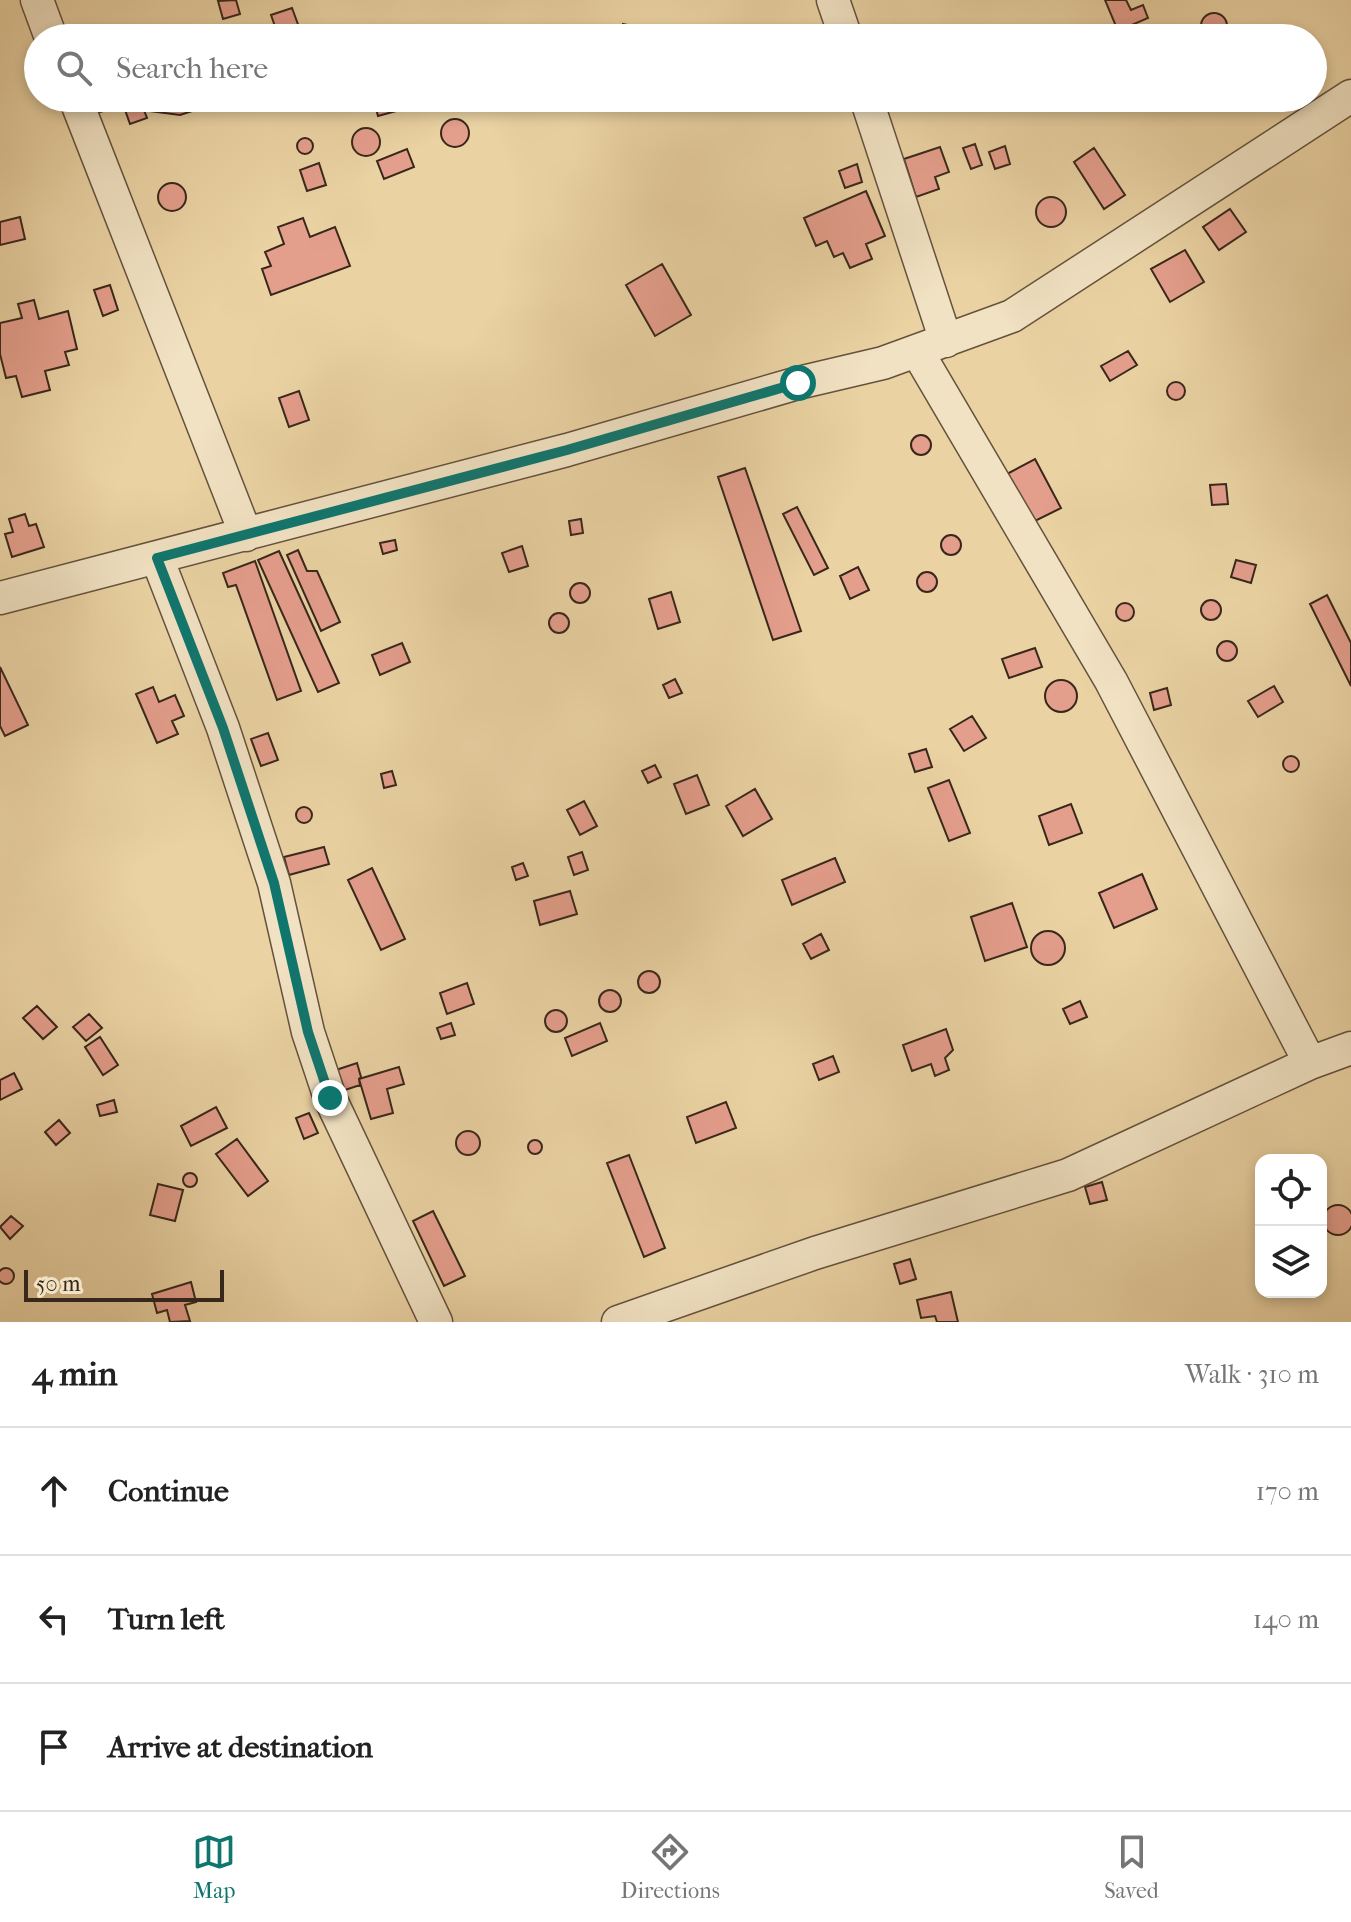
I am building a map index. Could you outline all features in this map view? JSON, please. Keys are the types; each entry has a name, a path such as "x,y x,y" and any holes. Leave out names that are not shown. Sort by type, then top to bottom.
{"street":[{"path":"37,0 46,24"},
{"path":"833,0 841,24"},
{"path":"1327,112 1351,96"},
{"path":"80,112 246,535"},
{"path":"870,112 931,346 1111,681 1310,1063"},
{"path":"0,598 567,450 931,346 1012,316 1326,112"},
{"path":"157,558 223,728 274,883 308,1032 330,1098 436,1322"},
{"path":"618,1322 815,1253 1068,1175 1310,1063 1351,1048"}],"building":[{"path":"236,0 240,14 223,19 218,1"},
{"path":"1105,0 1126,0 1131,10 1143,5 1148,18 1134,24 1115,24"},
{"path":"292,8 298,24 274,24 271,15"},
{"path":"1214,13 1227,24 1201,24 1205,17"},
{"path":"126,112 145,112 147,118 130,124"},
{"path":"158,112 189,112 180,115"},
{"path":"455,119 465,123 469,133 465,143 455,147 445,143 441,133 445,123"},
{"path":"366,128 376,132 380,142 376,152 366,156 356,152 352,142 356,132"},
{"path":"305,138 311,140 311,152 305,154 299,152 297,146 299,140"},
{"path":"975,144 982,165 971,169 963,148"},
{"path":"1005,146 1010,164 995,169 989,152"},
{"path":"940,147 949,172 935,177 939,189 916,197 904,159"},
{"path":"1094,148 1125,195 1104,209 1074,162"},
{"path":"407,149 414,167 384,179 377,161"},
{"path":"319,163 326,185 307,191 300,170"},
{"path":"857,164 862,182 845,188 839,171"},
{"path":"172,183 182,187 186,197 182,207 172,211 162,207 158,197 162,187"},
{"path":"866,191 885,236 866,244 872,259 850,268 843,253 834,257 827,241 816,246 804,218"},
{"path":"1051,197 1062,201 1066,212 1062,223 1051,227 1040,223 1036,212 1040,201"},
{"path":"1230,209 1246,232 1219,250 1203,227"},
{"path":"20,217 25,239 0,245 0,222"},
{"path":"303,218 310,237 335,227 350,266 271,295 262,269 271,266 265,252 284,244 278,227"},
{"path":"1185,250 1204,282 1170,302 1151,269"},
{"path":"662,264 691,315 655,336 626,285"},
{"path":"110,285 118,310 103,316 94,290"},
{"path":"34,300 39,319 68,311 77,349 65,352 69,365 45,371 50,390 22,397 16,376 6,378 0,354 0,323 22,318 18,304"},
{"path":"1128,351 1137,365 1110,381 1101,366"},
{"path":"1176,382 1185,391 1176,400 1167,391"},
{"path":"299,391 309,420 289,427 279,398"},
{"path":"921,435 928,438 931,445 928,452 921,455 914,452 911,445 914,438"},
{"path":"1035,459 1061,508 1033,522 1007,474"},
{"path":"745,468 801,631 773,640 718,477"},
{"path":"1226,484 1228,504 1212,505 1210,485"},
{"path":"797,507 828,568 814,575 783,514"},
{"path":"25,514 29,526 36,524 44,547 12,557 5,534 13,532 9,519"},
{"path":"581,519 583,533 571,535 569,521"},
{"path":"951,535 958,538 961,545 958,552 951,555 944,552 941,545 944,538"},
{"path":"395,540 397,550 383,554 380,543"},
{"path":"522,546 528,566 509,572 502,553"},
{"path":"298,550 307,571 317,571 340,622 321,631 287,555"},
{"path":"279,551 339,683 318,692 258,560"},
{"path":"1236,560 1256,565 1251,583 1231,577"},
{"path":"255,561 301,691 277,700 236,585 228,587 223,573"},
{"path":"858,567 869,590 850,599 840,576"},
{"path":"927,572 934,575 937,582 934,589 927,592 920,589 917,582 920,575"},
{"path":"580,583 587,586 590,593 587,600 580,603 573,600 570,593 573,586"},
{"path":"671,592 680,622 658,629 649,599"},
{"path":"1327,595 1351,643 1351,686 1310,604"},
{"path":"1211,600 1218,603 1221,610 1218,617 1211,620 1204,617 1201,610 1204,603"},
{"path":"1125,603 1134,612 1125,621 1116,612"},
{"path":"559,613 566,616 569,623 566,630 559,633 552,630 549,623 552,616"},
{"path":"1227,641 1234,644 1237,651 1234,658 1227,661 1220,658 1217,651 1220,644"},
{"path":"402,643 410,662 380,675 372,655"},
{"path":"1035,648 1042,667 1009,678 1002,659"},
{"path":"0,667 28,725 5,736 0,726"},
{"path":"675,679 682,693 669,698 663,685"},
{"path":"1061,680 1072,685 1077,696 1072,707 1061,712 1050,707 1045,696 1050,685"},
{"path":"1274,686 1283,702 1258,717 1248,701"},
{"path":"153,687 159,702 175,695 184,716 172,721 178,734 157,743 136,694"},
{"path":"1167,688 1171,705 1154,710 1150,693"},
{"path":"972,716 986,738 964,751 950,729"},
{"path":"268,733 278,760 261,766 251,739"},
{"path":"926,749 932,767 915,772 909,754"},
{"path":"1291,756 1297,758 1297,770 1291,772 1285,770 1283,764 1285,758"},
{"path":"655,765 661,777 648,783 642,771"},
{"path":"392,771 396,785 384,788 381,774"},
{"path":"697,775 709,805 686,814 674,784"},
{"path":"949,780 970,833 949,841 928,788"},
{"path":"755,789 772,819 743,836 726,806"},
{"path":"584,801 597,826 580,835 567,810"},
{"path":"1071,804 1082,833 1049,845 1039,816"},
{"path":"301,807 307,807 312,815 310,821 301,823 296,818 296,812"},
{"path":"324,847 329,864 289,875 284,857"},
{"path":"582,852 588,870 574,875 568,857"},
{"path":"835,858 845,882 792,905 782,880"},
{"path":"523,863 528,876 516,880 512,867"},
{"path":"372,868 405,939 381,950 348,880"},
{"path":"1142,874 1157,909 1114,928 1099,893"},
{"path":"570,891 577,914 540,925 534,901"},
{"path":"1012,903 1027,947 985,961 971,917"},
{"path":"1048,931 1060,936 1065,948 1060,960 1048,965 1036,960 1031,948 1036,936"},
{"path":"821,934 829,950 811,959 803,944"},
{"path":"645,971 653,971 660,982 653,993 645,993 638,986 638,978"},
{"path":"467,983 474,1004 447,1014 440,993"},
{"path":"606,990 614,990 621,1001 614,1012 606,1012 599,1005 599,997"},
{"path":"1080,1001 1087,1017 1070,1024 1063,1009"},
{"path":"37,1006 57,1027 43,1039 23,1018"},
{"path":"556,1010 564,1013 567,1021 564,1029 556,1032 548,1029 545,1021 548,1013"},
{"path":"89,1014 102,1028 86,1041 73,1027"},
{"path":"451,1023 455,1035 441,1039 437,1028"},
{"path":"600,1023 607,1041 572,1056 565,1038"},
{"path":"946,1029 953,1050 945,1058 949,1070 935,1076 931,1064 912,1071 903,1045"},
{"path":"100,1037 118,1065 103,1075 85,1047"},
{"path":"833,1056 839,1072 819,1080 813,1064"},
{"path":"357,1063 360,1085 342,1091 336,1070"},
{"path":"399,1067 404,1084 387,1089 393,1113 371,1119 359,1079"},
{"path":"14,1073 22,1089 0,1100 0,1080"},
{"path":"114,1100 117,1112 100,1116 97,1105"},
{"path":"726,1102 736,1128 696,1143 687,1117"},
{"path":"216,1107 227,1128 191,1146 181,1126"},
{"path":"309,1113 318,1133 304,1139 296,1118"},
{"path":"59,1120 70,1133 56,1145 45,1132"},
{"path":"463,1131 473,1131 480,1138 480,1148 473,1155 463,1155 456,1148 456,1138"},
{"path":"237,1139 268,1181 248,1196 216,1154"},
{"path":"535,1140 542,1147 535,1154 528,1147"},
{"path":"629,1155 665,1248 644,1257 607,1163"},
{"path":"190,1173 197,1180 190,1187 183,1180"},
{"path":"1102,1182 1107,1200 1090,1204 1085,1187"},
{"path":"158,1184 183,1190 175,1221 150,1215"},
{"path":"1344,1206 1352,1214 1352,1226 1344,1234 1332,1234 1327,1231 1327,1209"},
{"path":"433,1211 465,1276 444,1286 413,1221"},
{"path":"11,1216 23,1226 10,1239 0,1227"},
{"path":"910,1259 916,1279 900,1284 894,1264"},
{"path":"6,1268 13,1273 12,1282 0,1282 0,1270"},
{"path":"191,1282 196,1302 185,1305 190,1321 170,1322 167,1310 157,1313 152,1294"},
{"path":"951,1292 958,1322 937,1322 935,1316 921,1318 917,1300"}],"route":[{"path":"330,1098 308,1032 274,883 223,728 157,558 567,450 798,383"}]}
